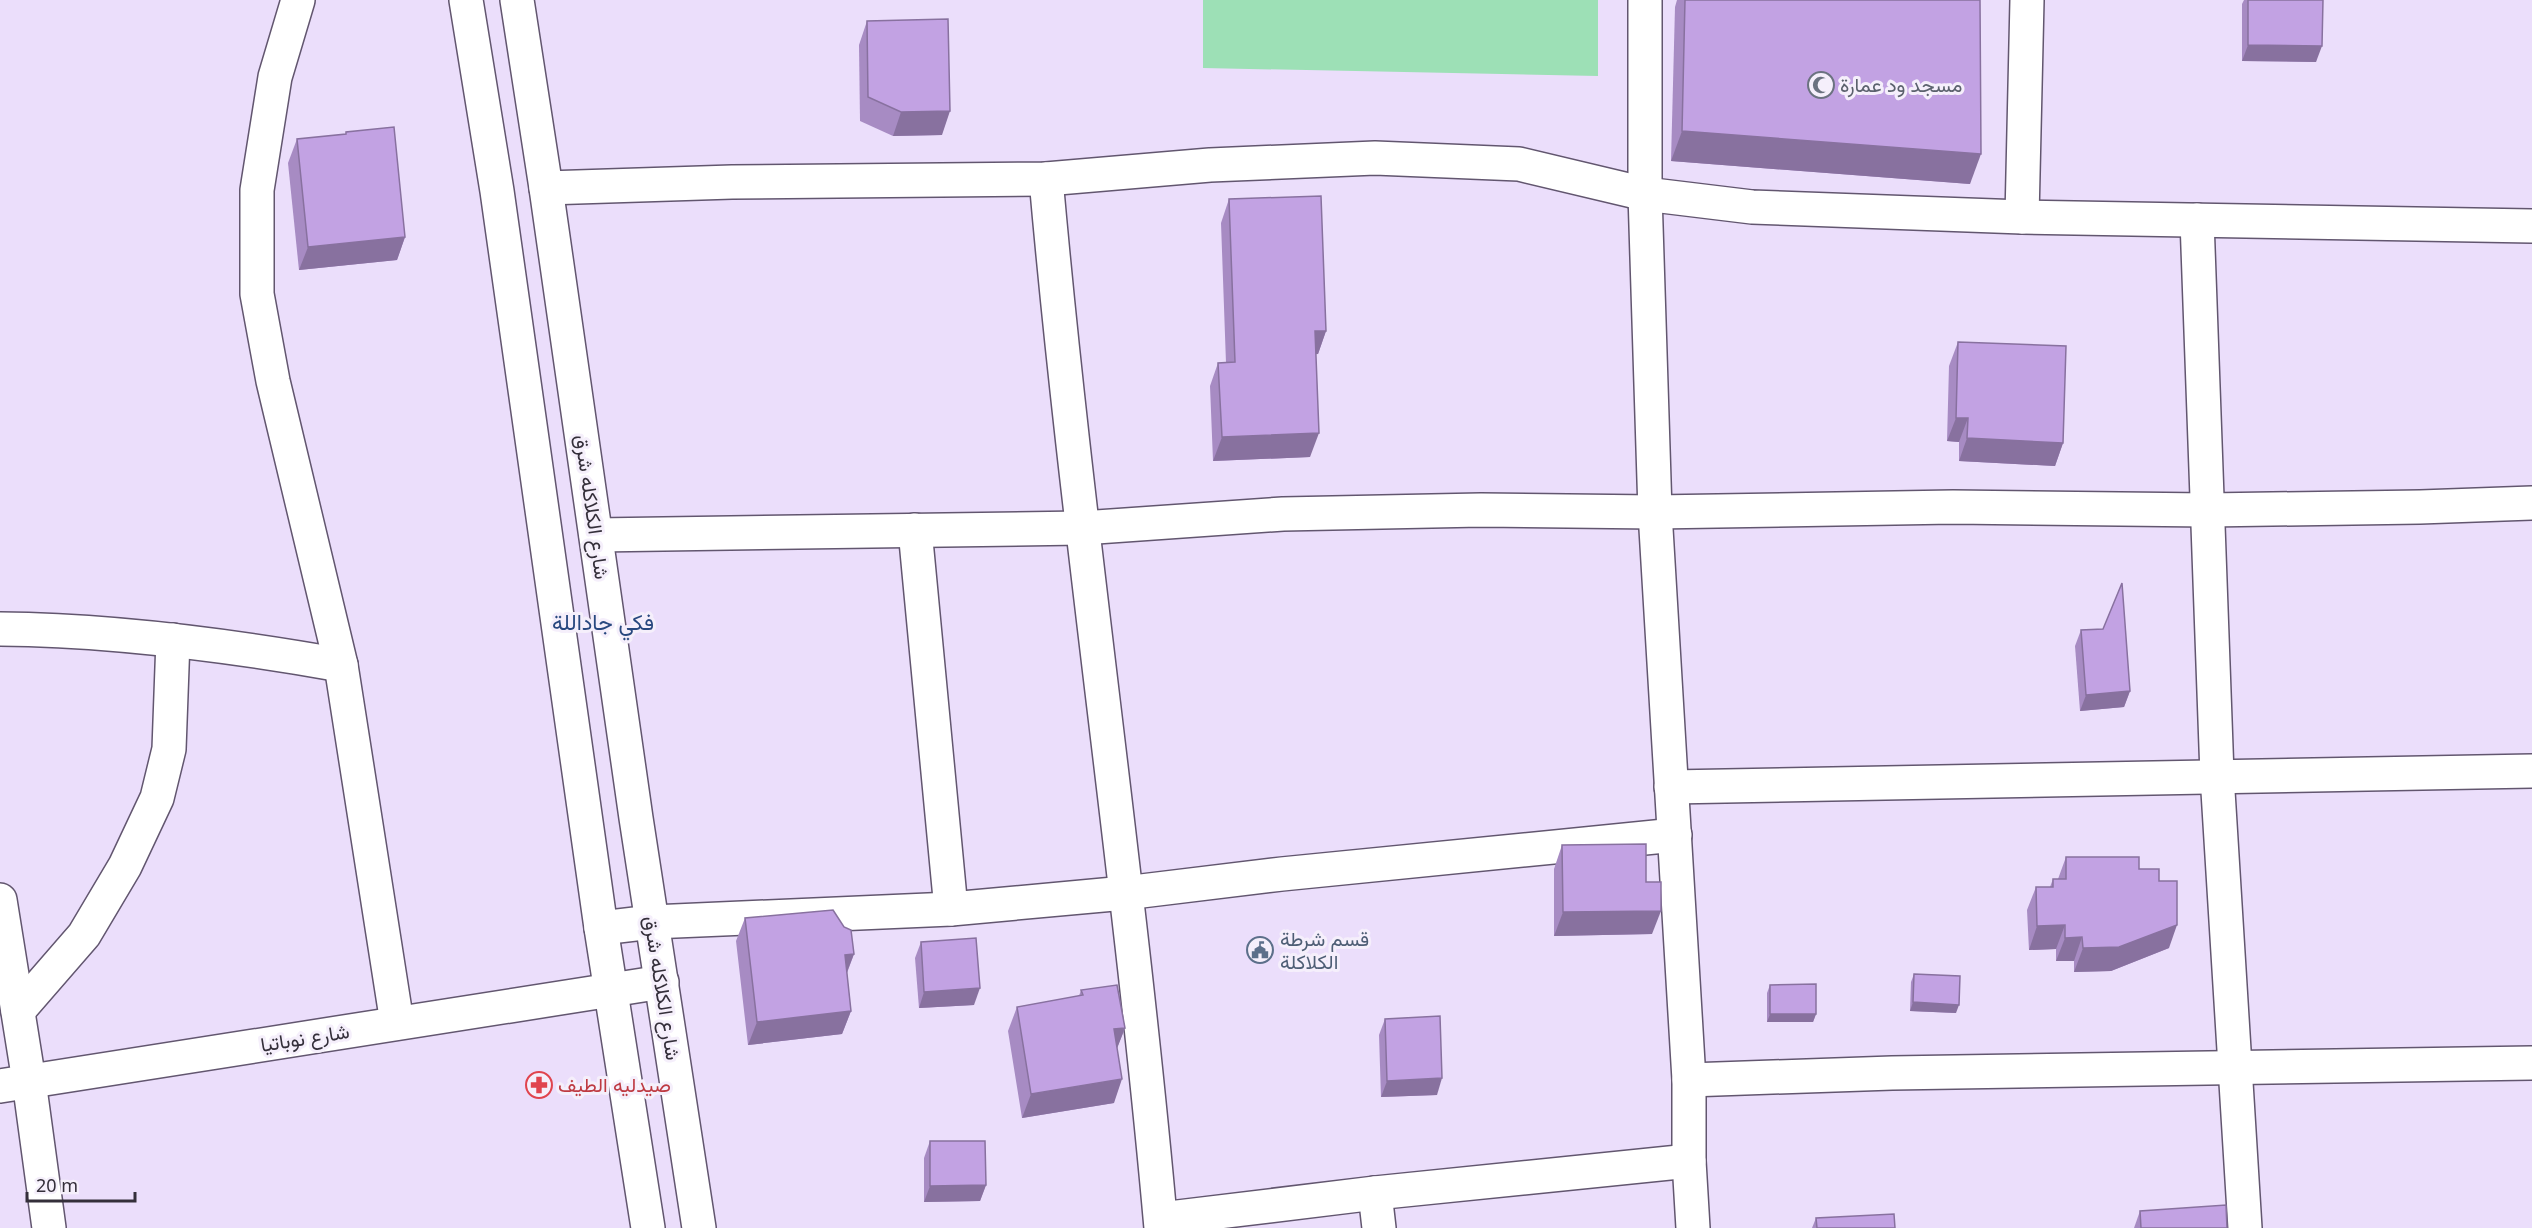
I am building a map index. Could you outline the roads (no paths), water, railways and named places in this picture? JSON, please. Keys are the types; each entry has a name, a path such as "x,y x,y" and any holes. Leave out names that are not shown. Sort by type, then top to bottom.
{"street":[{"path":"298,0 275,77 257,190 257,294 273,381 340,664 397,1023"},
{"path":"466,0 497,191 601,928 648,1228"},
{"name":"شارع الكلاكله شرق","path":"517,0 699,1228"},
{"path":"1645,0 1645,194 1656,512 1689,1080 1689,1161 1693,1228"},
{"path":"2022,217 2027,0"},
{"path":"546,188 744,182 1046,179 1210,165 1375,158 1519,164 1645,194 1752,207 2022,217 2532,226"},
{"path":"1046,179 1060,340 1161,1223 1375,1193 1689,1161"},
{"path":"2197,220 2217,775 2245,1228"},
{"path":"596,535 1082,528 1283,514 1481,510 1656,512 1953,507 2208,510 2420,507 2532,502"},
{"path":"915,530 951,909"},
{"path":"0,629 46,629 173,640 340,664"},
{"path":"18,1011 84,935 125,866 157,798 169,748 173,640"},
{"path":"1671,787 2217,775 2532,771"},
{"path":"601,928 652,922 951,909 1675,835"},
{"path":"0,900 18,1011 15,1084 49,1228"},
{"name":"شارع نوباتيا","path":"15,1084 662,982"},
{"path":"1689,1080 1904,1073 2532,1063"},
{"path":"1375,1193 1379,1228"}],"place":[{"name":"مسجد ود عمارة","path":"1821,85"},
{"name":"قسم شرطة الكلاكلة","path":"1260,950"},
{"name":"صيدليه الطيف","path":"539,1085"}],"district":[{"name":"فكي جاداللة","path":"603,622"}]}
